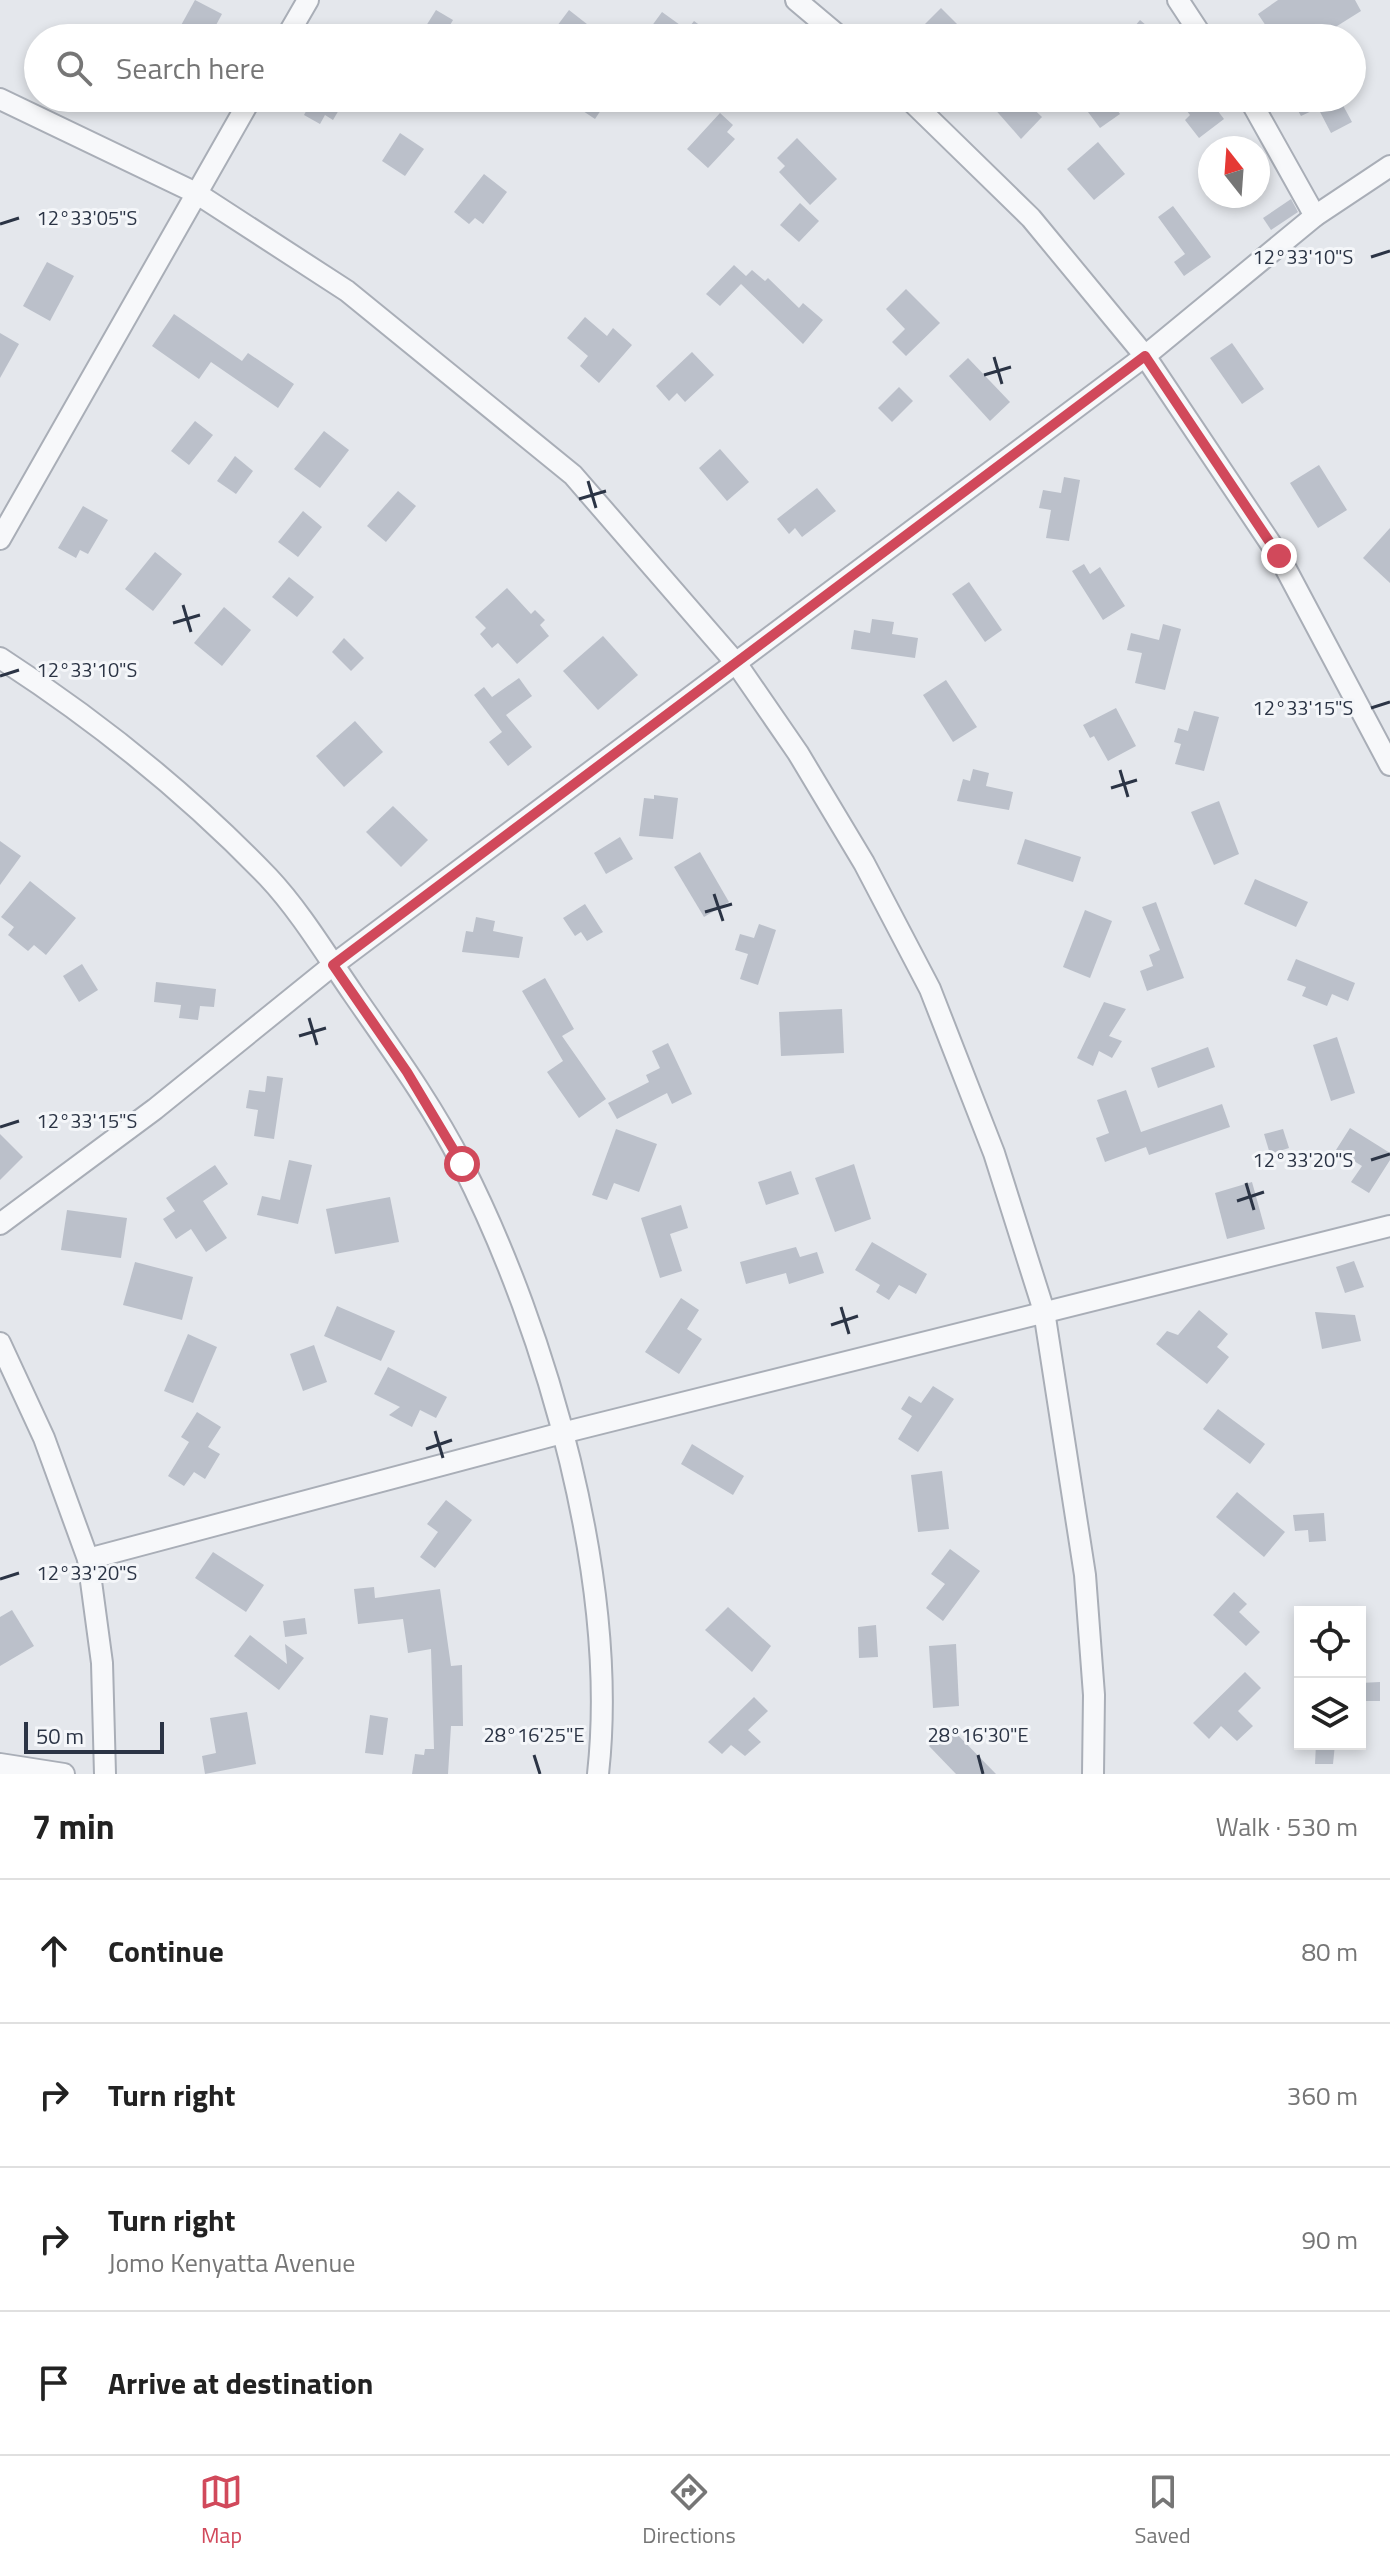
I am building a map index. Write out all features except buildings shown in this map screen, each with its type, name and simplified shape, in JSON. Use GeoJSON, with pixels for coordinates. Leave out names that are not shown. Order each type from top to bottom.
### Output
{"type":"FeatureCollection","features":[{"type":"Feature","properties":{"kind":"street"},"geometry":{"type":"LineString","coordinates":[[294,24],[308,0]]}},
{"type":"Feature","properties":{"kind":"street"},"geometry":{"type":"LineString","coordinates":[[796,0],[824,24]]}},
{"type":"Feature","properties":{"kind":"street"},"geometry":{"type":"LineString","coordinates":[[1178,0],[1194,24]]}},
{"type":"Feature","properties":{"kind":"street"},"geometry":{"type":"LineString","coordinates":[[0,99],[24,111]]}},
{"type":"Feature","properties":{"kind":"street"},"geometry":{"type":"LineString","coordinates":[[27,112],[196,193],[347,291],[573,475],[736,663],[798,753],[864,863],[930,989],[994,1153],[1044,1311],[1085,1575],[1094,1695],[1093,1774]]}},
{"type":"Feature","properties":{"kind":"street"},"geometry":{"type":"LineString","coordinates":[[0,539],[243,112]]}},
{"type":"Feature","properties":{"kind":"street"},"geometry":{"type":"LineString","coordinates":[[922,112],[1031,218],[1145,356],[1279,556],[1390,765]]}},
{"type":"Feature","properties":{"kind":"street"},"geometry":{"type":"LineString","coordinates":[[1257,112],[1315,216]]}},
{"type":"Feature","properties":{"kind":"street"},"geometry":{"type":"LineString","coordinates":[[0,1224],[155,1109],[333,965],[1145,356],[1315,216],[1390,166]]}},
{"type":"Feature","properties":{"kind":"street"},"geometry":{"type":"LineString","coordinates":[[0,658],[42,685],[151,768],[269,879],[407,1072],[462,1164],[530,1322],[562,1433],[600,1619],[604,1726],[598,1774]]}},
{"type":"Feature","properties":{"kind":"street"},"geometry":{"type":"LineString","coordinates":[[88,1559],[562,1433],[1390,1226]]}},
{"type":"Feature","properties":{"kind":"street"},"geometry":{"type":"LineString","coordinates":[[0,1343],[44,1438],[88,1559],[102,1663],[105,1774]]}},
{"type":"Feature","properties":{"kind":"street"},"geometry":{"type":"LineString","coordinates":[[0,1764],[64,1774]]}},
{"type":"Feature","properties":{"kind":"route"},"geometry":{"type":"LineString","coordinates":[[462,1164],[407,1072],[333,965],[1145,356],[1279,556]]}}]}
